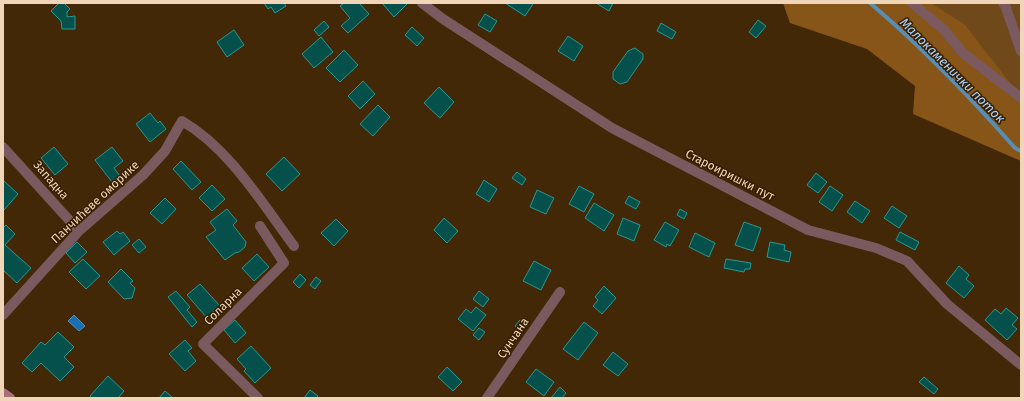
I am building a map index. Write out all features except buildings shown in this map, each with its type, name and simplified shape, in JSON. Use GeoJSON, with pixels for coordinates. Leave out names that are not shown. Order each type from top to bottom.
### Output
{"type":"FeatureCollection","features":[{"type":"Feature","properties":{"kind":"street","name":"Староиришки пут"},"geometry":{"type":"LineString","coordinates":[[422,3],[443,19],[612,128],[808,230],[876,248],[907,261],[947,304],[1021,365]]}},
{"type":"Feature","properties":{"kind":"street"},"geometry":{"type":"LineString","coordinates":[[912,3],[944,30],[963,53],[1021,98]]}},
{"type":"Feature","properties":{"kind":"street"},"geometry":{"type":"LineString","coordinates":[[1003,3],[1021,51]]}},
{"type":"Feature","properties":{"kind":"street","name":"Панчићеве оморике"},"geometry":{"type":"LineString","coordinates":[[3,315],[79,231],[147,170],[165,151],[182,121],[204,135],[227,158],[294,246]]}},
{"type":"Feature","properties":{"kind":"street","name":"Западна"},"geometry":{"type":"LineString","coordinates":[[3,147],[79,231]]}},
{"type":"Feature","properties":{"kind":"street","name":"Соларна"},"geometry":{"type":"LineString","coordinates":[[258,398],[203,344],[284,263],[260,226]]}},
{"type":"Feature","properties":{"kind":"street","name":"Сунчана"},"geometry":{"type":"LineString","coordinates":[[487,398],[560,292]]}},
{"type":"Feature","properties":{"kind":"street"},"geometry":{"type":"LineString","coordinates":[[3,393],[10,398]]}},
{"type":"Feature","properties":{"kind":"shaded area"},"geometry":{"type":"Polygon","coordinates":[[[783,3],[931,3],[965,25],[1021,97],[1021,161],[913,114],[915,86],[867,49],[790,23],[783,3]]]}},
{"type":"Feature","properties":{"kind":"shaded area"},"geometry":{"type":"Polygon","coordinates":[[[931,3],[1021,3],[1021,97],[931,3]]]}},
{"type":"Feature","properties":{"kind":"water"},"geometry":{"type":"Polygon","coordinates":[[[74,315],[85,326],[79,331],[68,321],[74,315]]]}},
{"type":"Feature","properties":{"kind":"waterway","name":"Малокаменички поток"},"geometry":{"type":"LineString","coordinates":[[870,3],[927,55],[981,110],[1015,148],[1021,151]]}}]}
